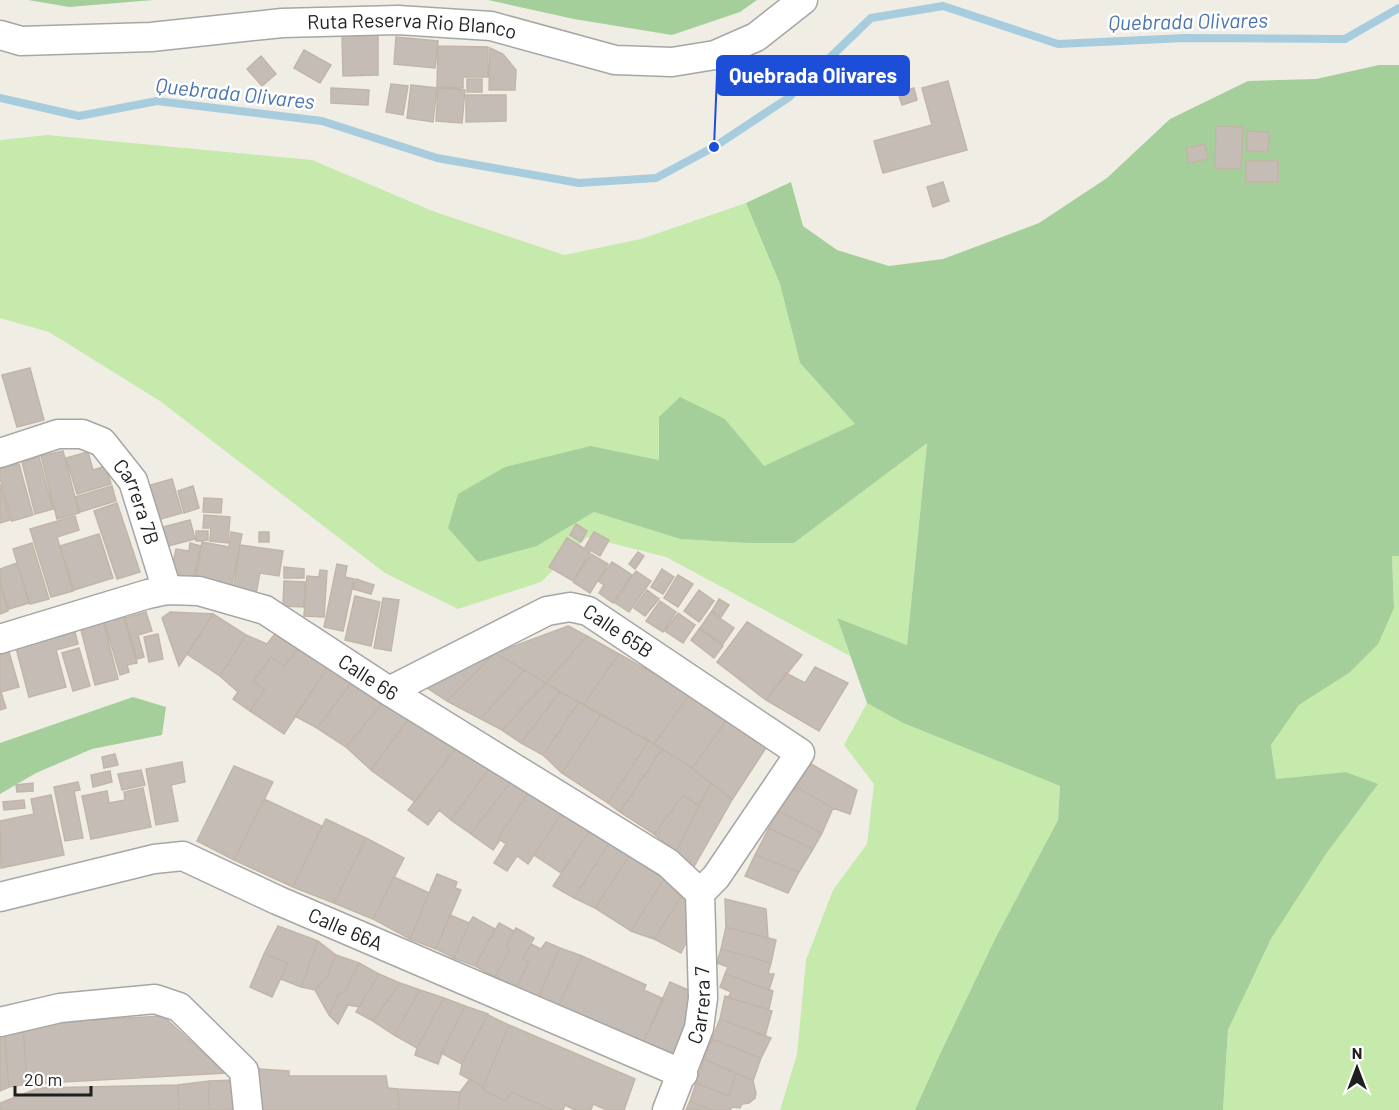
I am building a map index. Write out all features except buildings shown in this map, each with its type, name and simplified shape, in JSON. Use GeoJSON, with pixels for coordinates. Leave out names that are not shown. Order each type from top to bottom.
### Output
{"type":"FeatureCollection","features":[{"type":"Feature","properties":{"kind":"street","name":"Ruta Reserva Rio Blanco"},"geometry":{"type":"LineString","coordinates":[[0,35],[21,41],[151,37],[282,23],[398,20],[491,26],[615,60],[672,62],[715,55],[756,37],[803,0]]}},
{"type":"Feature","properties":{"kind":"street","name":"Carrera 7B"},"geometry":{"type":"LineString","coordinates":[[0,453],[58,434],[82,435],[102,442],[133,481],[167,590]]}},
{"type":"Feature","properties":{"kind":"street","name":"Calle 66"},"geometry":{"type":"LineString","coordinates":[[0,639],[167,590],[199,591],[265,610],[389,691],[668,863],[700,893]]}},
{"type":"Feature","properties":{"kind":"street","name":"Calle 65B"},"geometry":{"type":"LineString","coordinates":[[389,691],[547,611],[570,607],[588,611],[800,753],[716,877],[700,893]]}},
{"type":"Feature","properties":{"kind":"street","name":"Calle 66A"},"geometry":{"type":"LineString","coordinates":[[0,897],[154,859],[183,856],[277,900],[683,1074]]}},
{"type":"Feature","properties":{"kind":"street","name":"Carrera 7"},"geometry":{"type":"LineString","coordinates":[[668,1110],[699,1028],[703,998],[700,893]]}},
{"type":"Feature","properties":{"kind":"street"},"geometry":{"type":"LineString","coordinates":[[0,1022],[60,1008],[155,999],[179,1007],[244,1071],[248,1110]]}},
{"type":"Feature","properties":{"kind":"green space"},"geometry":{"type":"Polygon","coordinates":[[[28,0],[154,0],[69,7],[28,0]]]}},
{"type":"Feature","properties":{"kind":"green space"},"geometry":{"type":"Polygon","coordinates":[[[488,0],[757,0],[740,12],[672,35],[574,19],[488,0]]]}},
{"type":"Feature","properties":{"kind":"green space"},"geometry":{"type":"Polygon","coordinates":[[[1379,65],[1399,65],[1399,556],[1392,556],[1394,608],[1378,644],[1349,673],[1299,705],[1271,745],[1276,779],[1346,772],[1378,784],[1326,854],[1271,939],[1228,1030],[1223,1110],[915,1110],[996,937],[1058,820],[1060,786],[903,723],[867,703],[837,618],[907,645],[927,443],[794,543],[680,539],[594,512],[537,546],[478,562],[448,528],[458,494],[505,467],[591,446],[659,460],[659,417],[680,397],[725,419],[764,466],[855,424],[800,363],[780,284],[746,203],[791,182],[803,226],[837,250],[889,266],[943,259],[1039,223],[1107,178],[1170,119],[1248,81],[1316,79],[1379,65]]]}},
{"type":"Feature","properties":{"kind":"green space"},"geometry":{"type":"Polygon","coordinates":[[[47,135],[312,160],[435,212],[564,255],[641,239],[746,203],[780,284],[800,363],[855,424],[764,467],[725,419],[659,417],[659,460],[591,446],[537,546],[594,512],[680,539],[794,543],[927,442],[907,645],[837,618],[850,656],[666,557],[587,537],[541,582],[458,609],[385,573],[160,401],[49,332],[0,318],[0,140],[47,135]]]}},
{"type":"Feature","properties":{"kind":"green space"},"geometry":{"type":"Polygon","coordinates":[[[1392,556],[1399,556],[1399,1110],[1223,1110],[1228,1030],[1271,939],[1326,854],[1377,784],[1346,772],[1276,779],[1271,745],[1299,705],[1349,673],[1394,608],[1392,556]]]}},
{"type":"Feature","properties":{"kind":"green space"},"geometry":{"type":"Polygon","coordinates":[[[133,697],[166,707],[162,735],[92,749],[36,773],[0,794],[0,743],[133,697]]]}},
{"type":"Feature","properties":{"kind":"green space"},"geometry":{"type":"Polygon","coordinates":[[[867,703],[903,723],[1060,786],[1058,820],[996,937],[915,1110],[780,1110],[797,1054],[806,960],[833,890],[867,844],[874,784],[844,745],[867,703]]]}},
{"type":"Feature","properties":{"kind":"waterway","name":"Quebrada Olivares"},"geometry":{"type":"LineString","coordinates":[[0,98],[79,116],[157,101],[322,121],[437,158],[579,183],[656,178],[714,147],[788,98],[871,18],[943,6],[1058,44],[1185,38],[1345,39],[1399,8]]}},
{"type":"Feature","properties":{"kind":"place","name":"Quebrada Olivares"},"geometry":{"type":"Point","coordinates":[714,147]}}]}
